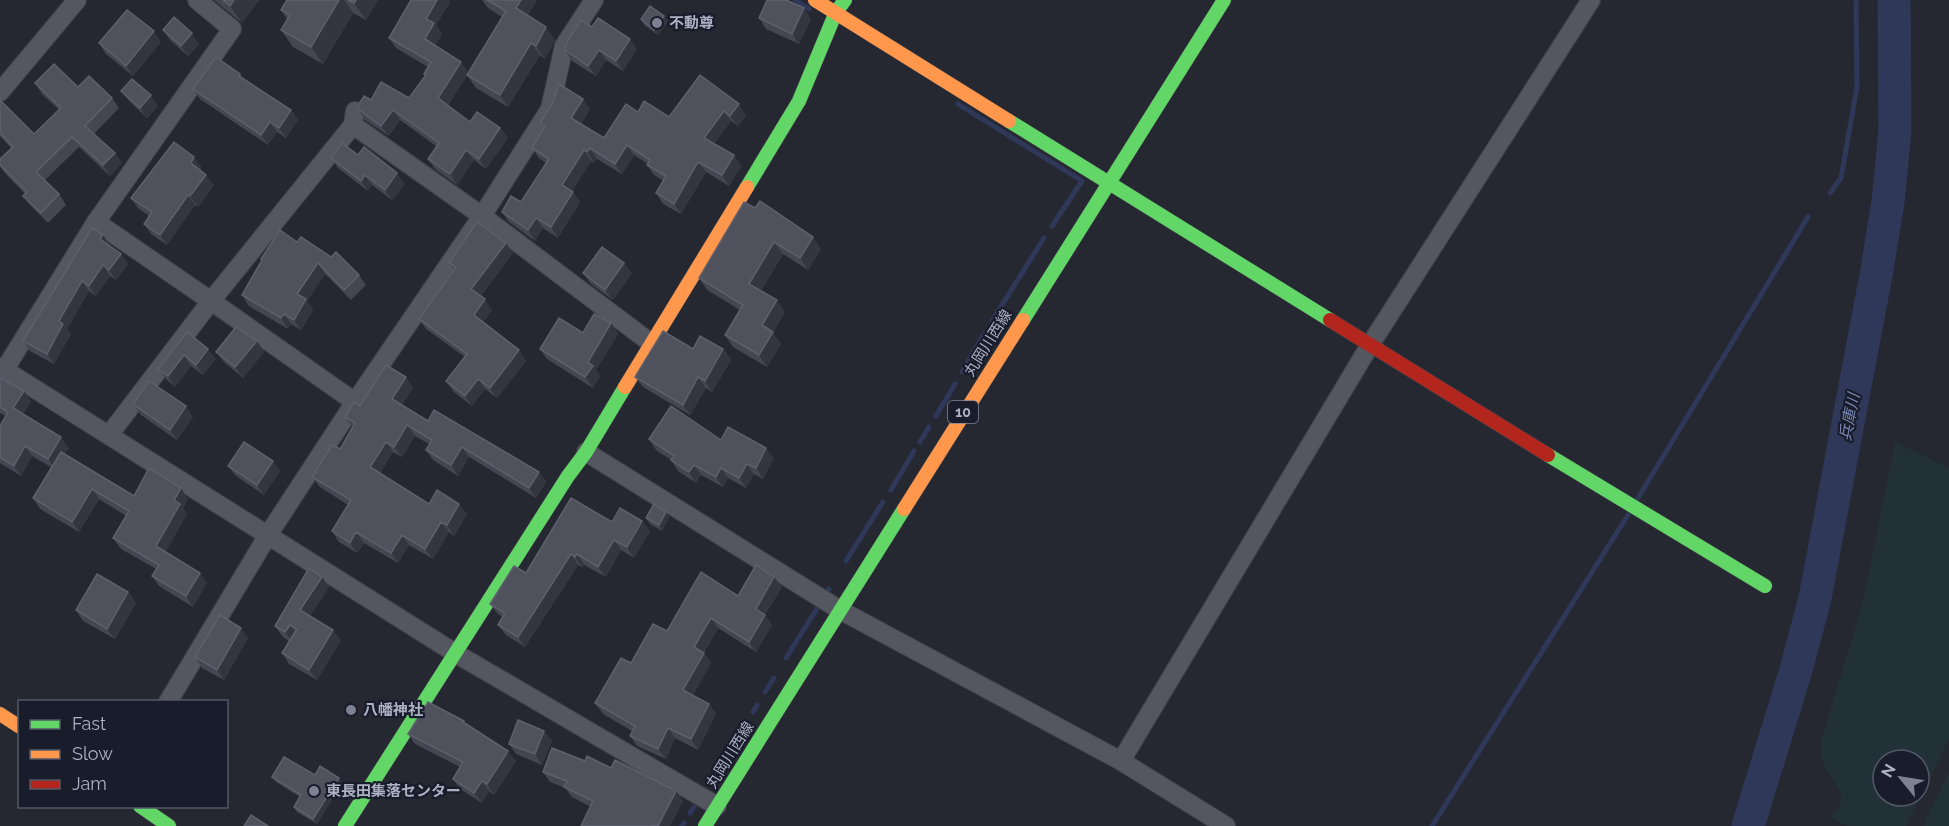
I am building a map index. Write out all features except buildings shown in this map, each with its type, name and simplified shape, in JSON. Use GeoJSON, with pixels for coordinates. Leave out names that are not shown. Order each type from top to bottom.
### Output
{"type":"FeatureCollection","features":[{"type":"Feature","properties":{"kind":"street"},"geometry":{"type":"LineString","coordinates":[[0,92],[77,0]]}},
{"type":"Feature","properties":{"kind":"street"},"geometry":{"type":"LineString","coordinates":[[197,0],[232,29],[96,222],[1,371],[109,435],[455,653],[717,806]]}},
{"type":"Feature","properties":{"kind":"street"},"geometry":{"type":"LineString","coordinates":[[169,700],[268,535],[355,402],[482,216],[549,109],[564,46],[594,0]]}},
{"type":"Feature","properties":{"kind":"street"},"geometry":{"type":"LineString","coordinates":[[815,0],[1639,511],[1765,586]]}},
{"type":"Feature","properties":{"kind":"street"},"geometry":{"type":"LineString","coordinates":[[345,826],[568,476],[586,452],[799,101],[836,12],[845,0]]}},
{"type":"Feature","properties":{"kind":"street","name":"丸岡川西線"},"geometry":{"type":"LineString","coordinates":[[705,826],[1224,0]]}},
{"type":"Feature","properties":{"kind":"street"},"geometry":{"type":"LineString","coordinates":[[1121,760],[1370,345],[1591,0]]}},
{"type":"Feature","properties":{"kind":"street"},"geometry":{"type":"LineString","coordinates":[[109,435],[354,118],[651,343]]}},
{"type":"Feature","properties":{"kind":"street"},"geometry":{"type":"LineString","coordinates":[[96,222],[355,402]]}},
{"type":"Feature","properties":{"kind":"street"},"geometry":{"type":"LineString","coordinates":[[586,452],[840,610],[1121,760],[1226,826]]}},
{"type":"Feature","properties":{"kind":"street"},"geometry":{"type":"LineString","coordinates":[[0,714],[18,726]]}},
{"type":"Feature","properties":{"kind":"street"},"geometry":{"type":"LineString","coordinates":[[142,808],[170,826]]}},
{"type":"Feature","properties":{"kind":"shaded area"},"geometry":{"type":"Polygon","coordinates":[[[1895,442],[1949,468],[1949,739],[1931,775],[1931,748],[1871,748],[1871,808],[1915,808],[1906,826],[1847,826],[1830,817],[1838,808],[1841,800],[1838,786],[1824,765],[1821,741],[1863,602],[1895,442]]]}},
{"type":"Feature","properties":{"kind":"shaded area"},"geometry":{"type":"Polygon","coordinates":[[[1949,772],[1949,826],[1923,826],[1949,772]]]}},
{"type":"Feature","properties":{"kind":"waterway"},"geometry":{"type":"LineString","coordinates":[[795,0],[809,9]]}},
{"type":"Feature","properties":{"kind":"waterway"},"geometry":{"type":"LineString","coordinates":[[1830,193],[1841,178],[1857,87],[1856,0]]}},
{"type":"Feature","properties":{"kind":"waterway","name":"兵庫川"},"geometry":{"type":"LineString","coordinates":[[1748,826],[1796,670],[1815,598],[1876,275],[1888,202],[1895,130],[1894,0]]}},
{"type":"Feature","properties":{"kind":"waterway"},"geometry":{"type":"LineString","coordinates":[[958,104],[1082,181],[1052,226]]}},
{"type":"Feature","properties":{"kind":"waterway"},"geometry":{"type":"LineString","coordinates":[[1638,498],[1808,217]]}},
{"type":"Feature","properties":{"kind":"waterway"},"geometry":{"type":"LineString","coordinates":[[992,321],[1044,238]]}},
{"type":"Feature","properties":{"kind":"waterway"},"geometry":{"type":"LineString","coordinates":[[962,372],[984,334]]}},
{"type":"Feature","properties":{"kind":"waterway"},"geometry":{"type":"LineString","coordinates":[[936,416],[955,384]]}},
{"type":"Feature","properties":{"kind":"waterway"},"geometry":{"type":"LineString","coordinates":[[920,442],[929,427]]}},
{"type":"Feature","properties":{"kind":"waterway"},"geometry":{"type":"LineString","coordinates":[[891,490],[914,451]]}},
{"type":"Feature","properties":{"kind":"waterway"},"geometry":{"type":"LineString","coordinates":[[846,561],[883,502]]}},
{"type":"Feature","properties":{"kind":"waterway"},"geometry":{"type":"LineString","coordinates":[[1432,826],[1628,515]]}},
{"type":"Feature","properties":{"kind":"waterway"},"geometry":{"type":"LineString","coordinates":[[786,658],[829,589]]}},
{"type":"Feature","properties":{"kind":"waterway"},"geometry":{"type":"LineString","coordinates":[[765,692],[774,678]]}},
{"type":"Feature","properties":{"kind":"waterway"},"geometry":{"type":"LineString","coordinates":[[753,712],[757,705]]}},
{"type":"Feature","properties":{"kind":"waterway"},"geometry":{"type":"LineString","coordinates":[[739,734],[742,729]]}},
{"type":"Feature","properties":{"kind":"waterway"},"geometry":{"type":"LineString","coordinates":[[717,770],[731,747]]}},
{"type":"Feature","properties":{"kind":"waterway"},"geometry":{"type":"LineString","coordinates":[[690,813],[694,807]]}},
{"type":"Feature","properties":{"kind":"traffic: fast"},"geometry":{"type":"LineString","coordinates":[[747,187],[799,101],[836,12],[845,0]]}},
{"type":"Feature","properties":{"kind":"traffic: fast"},"geometry":{"type":"LineString","coordinates":[[1023,320],[1224,0]]}},
{"type":"Feature","properties":{"kind":"traffic: fast"},"geometry":{"type":"LineString","coordinates":[[1009,121],[1330,320]]}},
{"type":"Feature","properties":{"kind":"traffic: fast"},"geometry":{"type":"LineString","coordinates":[[345,826],[568,476],[586,452],[625,387]]}},
{"type":"Feature","properties":{"kind":"traffic: fast"},"geometry":{"type":"LineString","coordinates":[[1548,455],[1765,586]]}},
{"type":"Feature","properties":{"kind":"traffic: fast"},"geometry":{"type":"LineString","coordinates":[[705,826],[904,509]]}},
{"type":"Feature","properties":{"kind":"traffic: fast"},"geometry":{"type":"LineString","coordinates":[[143,808],[169,826]]}},
{"type":"Feature","properties":{"kind":"traffic: slow"},"geometry":{"type":"LineString","coordinates":[[815,0],[1009,121]]}},
{"type":"Feature","properties":{"kind":"traffic: slow"},"geometry":{"type":"LineString","coordinates":[[625,387],[747,187]]}},
{"type":"Feature","properties":{"kind":"traffic: slow"},"geometry":{"type":"LineString","coordinates":[[904,509],[1023,320]]}},
{"type":"Feature","properties":{"kind":"traffic: slow"},"geometry":{"type":"LineString","coordinates":[[0,714],[18,726]]}},
{"type":"Feature","properties":{"kind":"traffic: jam"},"geometry":{"type":"LineString","coordinates":[[1330,320],[1548,455]]}},
{"type":"Feature","properties":{"kind":"place","name":"不動尊"},"geometry":{"type":"Point","coordinates":[657,23]}},
{"type":"Feature","properties":{"kind":"place","name":"八幡神社"},"geometry":{"type":"Point","coordinates":[351,710]}},
{"type":"Feature","properties":{"kind":"place","name":"東長田集落センター"},"geometry":{"type":"Point","coordinates":[314,791]}}]}
